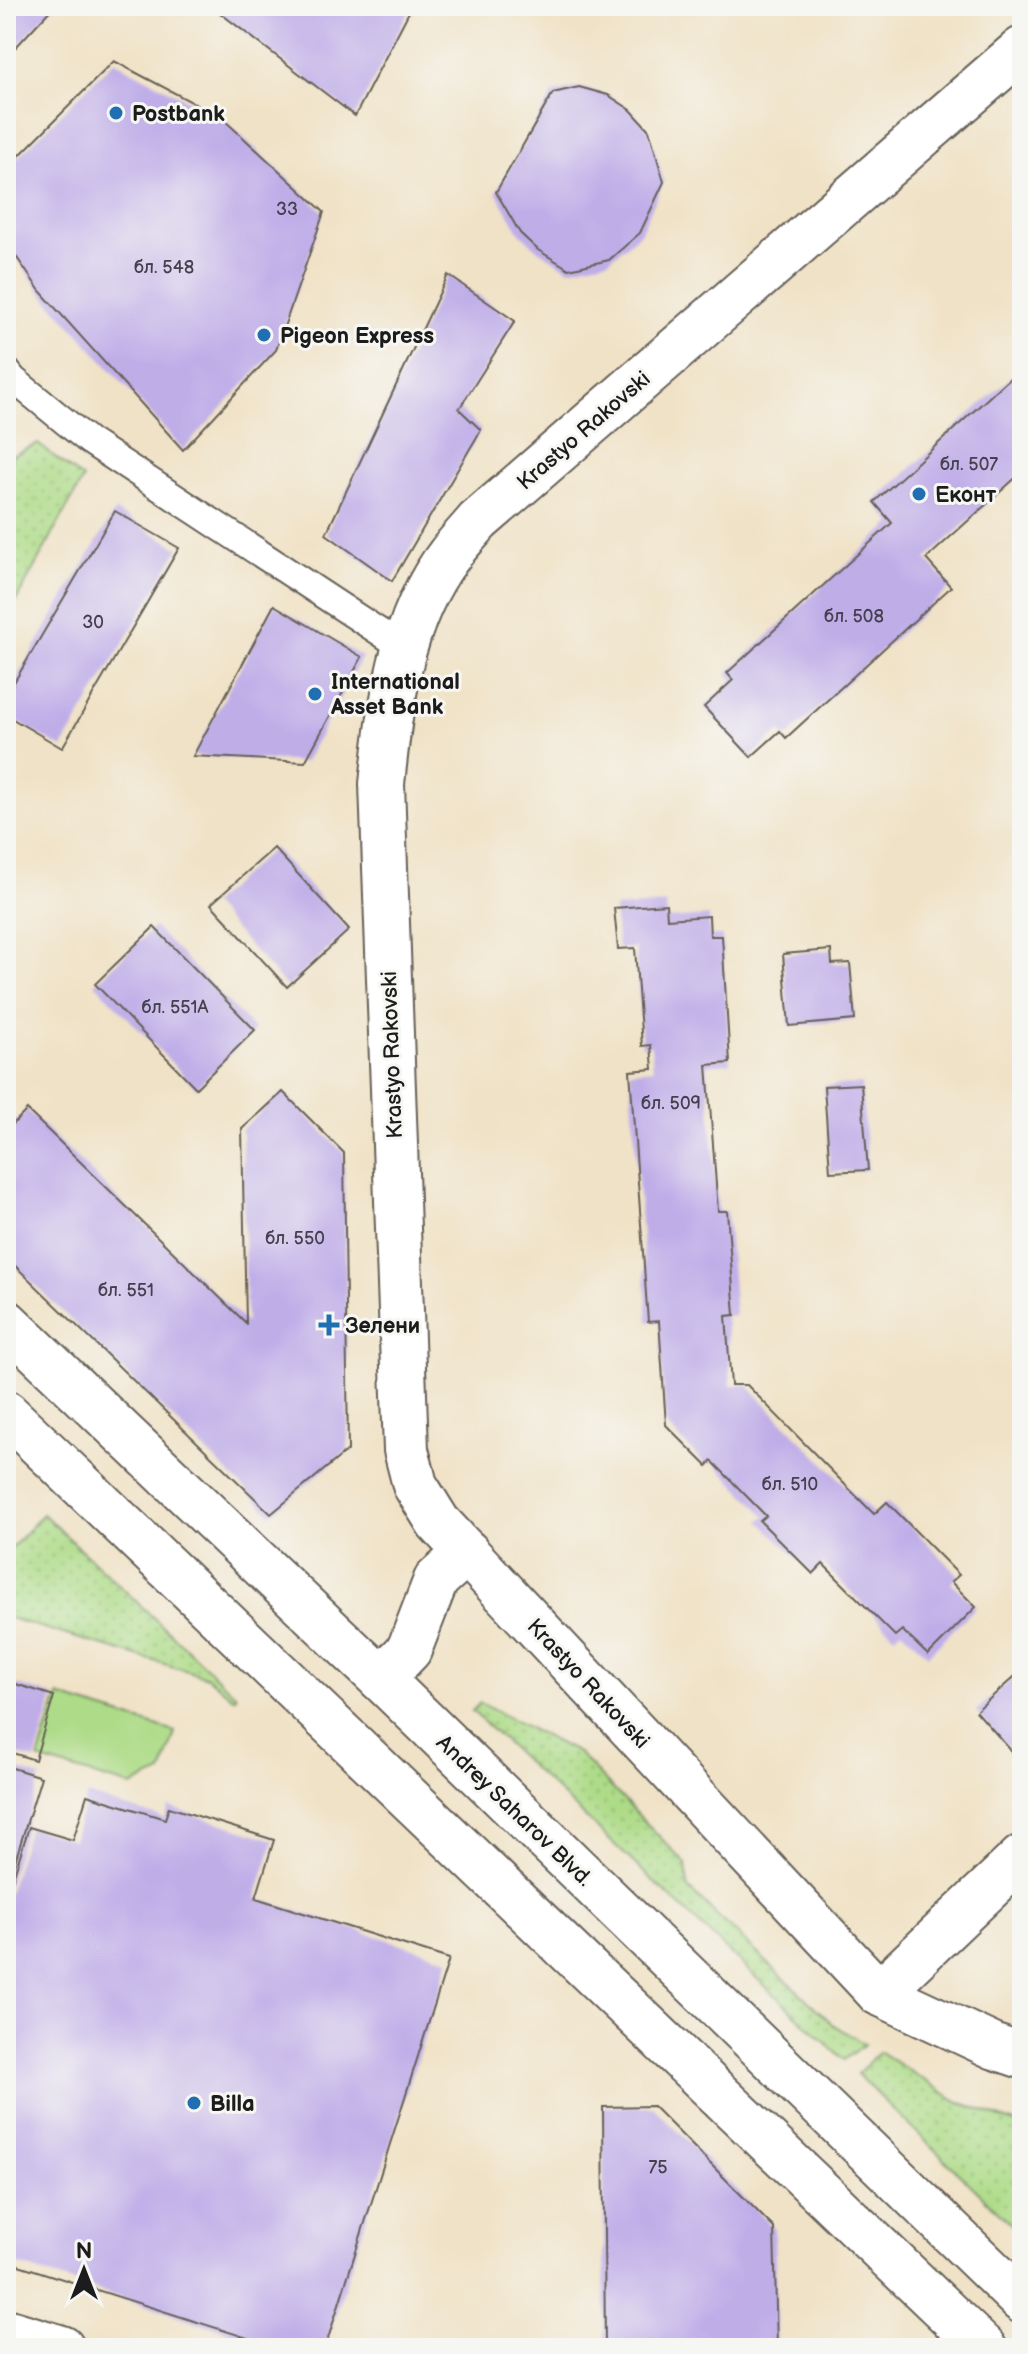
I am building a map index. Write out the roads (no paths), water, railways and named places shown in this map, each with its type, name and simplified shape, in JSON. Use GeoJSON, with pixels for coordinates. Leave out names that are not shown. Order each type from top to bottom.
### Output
{"type":"FeatureCollection","features":[{"type":"Feature","properties":{"kind":"street","name":"Krastyo Rakovski"},"geometry":{"type":"LineString","coordinates":[[1022,49],[478,521],[448,556],[424,598],[404,648],[389,718],[382,784],[406,1450],[415,1485],[438,1522],[879,1993],[995,2047],[1022,2056]]}},
{"type":"Feature","properties":{"kind":"street","name":"Andrey Saharov Blvd."},"geometry":{"type":"LineString","coordinates":[[6,1322],[381,1679],[1022,2301]]}},
{"type":"Feature","properties":{"kind":"street"},"geometry":{"type":"LineString","coordinates":[[6,1413],[984,2348]]}},
{"type":"Feature","properties":{"kind":"street"},"geometry":{"type":"LineString","coordinates":[[381,1679],[409,1650],[436,1580],[467,1552]]}},
{"type":"Feature","properties":{"kind":"street"},"geometry":{"type":"LineString","coordinates":[[879,1993],[1022,1857]]}},
{"type":"Feature","properties":{"kind":"street"},"geometry":{"type":"LineString","coordinates":[[6,2331],[62,2348]]}},
{"type":"Feature","properties":{"kind":"lane"},"geometry":{"type":"LineString","coordinates":[[6,370],[89,441],[404,648]]}},
{"type":"Feature","properties":{"kind":"place","name":"Postbank"},"geometry":{"type":"Point","coordinates":[116,113]}},
{"type":"Feature","properties":{"kind":"place","name":"Pigeon Express"},"geometry":{"type":"Point","coordinates":[264,335]}},
{"type":"Feature","properties":{"kind":"place","name":"Еконт"},"geometry":{"type":"Point","coordinates":[919,494]}},
{"type":"Feature","properties":{"kind":"place","name":"International Asset Bank"},"geometry":{"type":"Point","coordinates":[315,694]}},
{"type":"Feature","properties":{"kind":"place","name":"Зелени"},"geometry":{"type":"Point","coordinates":[329,1325]}},
{"type":"Feature","properties":{"kind":"place","name":"Billa"},"geometry":{"type":"Point","coordinates":[194,2103]}}]}
